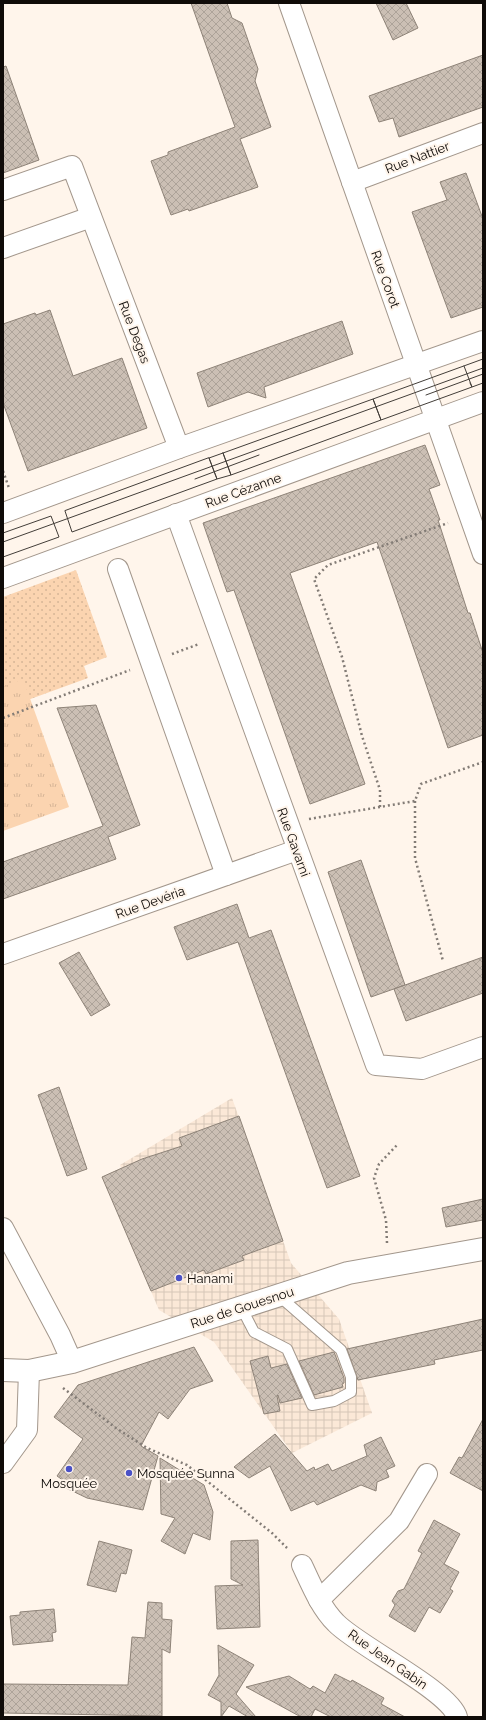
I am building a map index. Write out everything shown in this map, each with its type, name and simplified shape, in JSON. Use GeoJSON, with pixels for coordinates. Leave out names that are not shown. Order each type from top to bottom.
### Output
{"type":"FeatureCollection","features":[{"type":"Feature","properties":{"kind":"street","name":"Rue Corot"},"geometry":{"type":"LineString","coordinates":[[289,3],[437,419],[483,554]]}},
{"type":"Feature","properties":{"kind":"street","name":"Rue Nattier"},"geometry":{"type":"LineString","coordinates":[[352,182],[483,133]]}},
{"type":"Feature","properties":{"kind":"street","name":"Rue Degas"},"geometry":{"type":"LineString","coordinates":[[3,190],[72,166],[179,448]]}},
{"type":"Feature","properties":{"kind":"street"},"geometry":{"type":"LineString","coordinates":[[3,248],[91,217]]}},
{"type":"Feature","properties":{"kind":"street"},"geometry":{"type":"LineString","coordinates":[[3,514],[179,448],[483,341]]}},
{"type":"Feature","properties":{"kind":"street","name":"Rue Cézanne"},"geometry":{"type":"LineString","coordinates":[[3,578],[483,402]]}},
{"type":"Feature","properties":{"kind":"street","name":"Rue Gavarni"},"geometry":{"type":"LineString","coordinates":[[176,514],[376,1065],[422,1069],[483,1047]]}},
{"type":"Feature","properties":{"kind":"street"},"geometry":{"type":"LineString","coordinates":[[118,569],[226,875]]}},
{"type":"Feature","properties":{"kind":"street","name":"Rue Devéria"},"geometry":{"type":"LineString","coordinates":[[3,954],[297,850]]}},
{"type":"Feature","properties":{"kind":"street"},"geometry":{"type":"LineString","coordinates":[[3,1228],[60,1334],[72,1362]]}},
{"type":"Feature","properties":{"kind":"street","name":"Rue de Gouesnou"},"geometry":{"type":"LineString","coordinates":[[3,1370],[29,1371],[72,1362],[348,1273],[483,1249]]}},
{"type":"Feature","properties":{"kind":"street"},"geometry":{"type":"LineString","coordinates":[[3,1463],[27,1430],[29,1371]]}},
{"type":"Feature","properties":{"kind":"street"},"geometry":{"type":"LineString","coordinates":[[319,1600],[399,1521],[427,1474]]}},
{"type":"Feature","properties":{"kind":"street","name":"Rue Jean Gabin"},"geometry":{"type":"LineString","coordinates":[[302,1565],[319,1600],[336,1623],[434,1692],[456,1712],[457,1717]]}},
{"type":"Feature","properties":{"kind":"lane"},"geometry":{"type":"LineString","coordinates":[[241,1307],[254,1332],[287,1348],[312,1406],[334,1400],[351,1392],[351,1377],[341,1350],[278,1295]]}},
{"type":"Feature","properties":{"kind":"path"},"geometry":{"type":"LineString","coordinates":[[380,807],[380,790],[362,736],[342,657],[314,579],[328,565],[470,515]]}},
{"type":"Feature","properties":{"kind":"path"},"geometry":{"type":"LineString","coordinates":[[3,718],[220,636]]}},
{"type":"Feature","properties":{"kind":"path"},"geometry":{"type":"LineString","coordinates":[[443,961],[415,858],[415,801],[421,784],[483,762]]}},
{"type":"Feature","properties":{"kind":"path"},"geometry":{"type":"LineString","coordinates":[[287,823],[415,801]]}},
{"type":"Feature","properties":{"kind":"path"},"geometry":{"type":"LineString","coordinates":[[388,1266],[386,1220],[374,1178],[379,1164],[397,1145]]}},
{"type":"Feature","properties":{"kind":"path"},"geometry":{"type":"LineString","coordinates":[[61,1386],[116,1428],[147,1448],[187,1465],[236,1506],[272,1533],[302,1565]]}},
{"type":"Feature","properties":{"kind":"shaded area"},"geometry":{"type":"Polygon","coordinates":[[[232,1098],[291,1263],[339,1319],[372,1413],[292,1453],[214,1342],[159,1310],[102,1177],[121,1168],[120,1165],[232,1098]]]}},
{"type":"Feature","properties":{"kind":"green space"},"geometry":{"type":"Polygon","coordinates":[[[76,570],[107,657],[84,666],[88,678],[3,709],[3,597],[76,570]]]}},
{"type":"Feature","properties":{"kind":"green space"},"geometry":{"type":"Polygon","coordinates":[[[23,679],[69,807],[3,831],[3,687],[23,679]]]}},
{"type":"Feature","properties":{"kind":"building"},"geometry":{"type":"Polygon","coordinates":[[[191,3],[227,3],[232,18],[242,23],[258,69],[255,81],[271,127],[240,139],[258,187],[189,211],[188,209],[171,215],[151,161],[168,155],[168,152],[235,127],[191,3]]]}},
{"type":"Feature","properties":{"kind":"building"},"geometry":{"type":"Polygon","coordinates":[[[376,3],[406,3],[418,28],[393,40],[376,3]]]}},
{"type":"Feature","properties":{"kind":"building"},"geometry":{"type":"Polygon","coordinates":[[[483,55],[483,107],[399,137],[393,118],[379,122],[369,96],[483,55]]]}},
{"type":"Feature","properties":{"kind":"building"},"geometry":{"type":"Polygon","coordinates":[[[6,66],[39,160],[3,173],[3,67],[6,66]]]}},
{"type":"Feature","properties":{"kind":"building"},"geometry":{"type":"Polygon","coordinates":[[[466,173],[483,219],[483,307],[451,318],[412,212],[447,200],[440,182],[466,173]]]}},
{"type":"Feature","properties":{"kind":"building"},"geometry":{"type":"Polygon","coordinates":[[[50,310],[73,376],[122,358],[147,428],[28,471],[3,403],[3,324],[35,313],[36,315],[50,310]]]}},
{"type":"Feature","properties":{"kind":"building"},"geometry":{"type":"Polygon","coordinates":[[[342,321],[353,354],[264,387],[266,398],[248,392],[208,407],[197,373],[342,321]]]}},
{"type":"Feature","properties":{"kind":"building"},"geometry":{"type":"Polygon","coordinates":[[[425,445],[440,485],[429,489],[468,613],[470,613],[483,653],[483,735],[448,748],[377,542],[290,573],[365,784],[310,804],[234,590],[227,592],[203,523],[425,445]]]}},
{"type":"Feature","properties":{"kind":"building"},"geometry":{"type":"Polygon","coordinates":[[[96,705],[140,825],[108,837],[116,859],[3,899],[3,862],[103,826],[57,708],[96,705]]]}},
{"type":"Feature","properties":{"kind":"building"},"geometry":{"type":"Polygon","coordinates":[[[361,860],[405,985],[371,997],[328,872],[361,860]]]}},
{"type":"Feature","properties":{"kind":"building"},"geometry":{"type":"Polygon","coordinates":[[[237,904],[249,938],[271,930],[360,1176],[327,1188],[238,942],[187,960],[174,927],[237,904]]]}},
{"type":"Feature","properties":{"kind":"building"},"geometry":{"type":"Polygon","coordinates":[[[79,952],[110,1005],[91,1016],[59,963],[79,952]]]}},
{"type":"Feature","properties":{"kind":"building"},"geometry":{"type":"Polygon","coordinates":[[[483,957],[483,993],[406,1021],[394,989],[483,957]]]}},
{"type":"Feature","properties":{"kind":"building"},"geometry":{"type":"Polygon","coordinates":[[[59,1087],[87,1169],[67,1176],[38,1095],[59,1087]]]}},
{"type":"Feature","properties":{"kind":"building"},"geometry":{"type":"Polygon","coordinates":[[[239,1116],[283,1241],[242,1256],[244,1260],[206,1274],[204,1270],[151,1291],[102,1177],[142,1159],[182,1146],[179,1138],[239,1116]]]}},
{"type":"Feature","properties":{"kind":"building"},"geometry":{"type":"Polygon","coordinates":[[[483,1199],[483,1220],[446,1227],[442,1208],[483,1199]]]}},
{"type":"Feature","properties":{"kind":"building"},"geometry":{"type":"Polygon","coordinates":[[[483,1319],[483,1350],[434,1360],[435,1364],[358,1380],[347,1349],[483,1319]]]}},
{"type":"Feature","properties":{"kind":"building"},"geometry":{"type":"Polygon","coordinates":[[[194,1347],[213,1381],[190,1389],[168,1419],[159,1412],[141,1446],[158,1456],[143,1510],[87,1498],[64,1487],[67,1483],[57,1476],[83,1439],[54,1417],[78,1385],[194,1347]]]}},
{"type":"Feature","properties":{"kind":"building"},"geometry":{"type":"Polygon","coordinates":[[[334,1352],[344,1378],[344,1383],[342,1384],[343,1387],[314,1395],[299,1361],[334,1352]]]}},
{"type":"Feature","properties":{"kind":"building"},"geometry":{"type":"Polygon","coordinates":[[[268,1356],[271,1368],[287,1364],[302,1398],[280,1403],[278,1395],[280,1411],[264,1414],[250,1361],[268,1356]]]}},
{"type":"Feature","properties":{"kind":"building"},"geometry":{"type":"Polygon","coordinates":[[[483,1419],[483,1491],[450,1473],[459,1457],[462,1458],[483,1419]]]}},
{"type":"Feature","properties":{"kind":"building"},"geometry":{"type":"Polygon","coordinates":[[[275,1434],[307,1471],[314,1467],[315,1470],[328,1464],[332,1471],[367,1456],[364,1445],[381,1437],[395,1466],[386,1470],[389,1477],[377,1482],[376,1491],[361,1485],[317,1505],[314,1501],[291,1511],[270,1466],[249,1478],[234,1467],[275,1434]]]}},
{"type":"Feature","properties":{"kind":"building"},"geometry":{"type":"Polygon","coordinates":[[[160,1458],[204,1485],[213,1512],[210,1540],[193,1533],[185,1554],[161,1541],[175,1518],[161,1514],[160,1458]]]}},
{"type":"Feature","properties":{"kind":"building"},"geometry":{"type":"Polygon","coordinates":[[[434,1520],[460,1534],[444,1564],[459,1572],[450,1589],[453,1591],[440,1613],[429,1607],[415,1632],[389,1616],[395,1605],[392,1601],[398,1591],[404,1589],[422,1553],[418,1551],[434,1520]]]}},
{"type":"Feature","properties":{"kind":"building"},"geometry":{"type":"Polygon","coordinates":[[[258,1540],[260,1627],[217,1629],[215,1586],[243,1585],[231,1579],[231,1541],[258,1540]]]}},
{"type":"Feature","properties":{"kind":"building"},"geometry":{"type":"Polygon","coordinates":[[[99,1541],[132,1550],[126,1574],[121,1573],[116,1592],[87,1585],[99,1541]]]}},
{"type":"Feature","properties":{"kind":"building"},"geometry":{"type":"Polygon","coordinates":[[[148,1602],[162,1603],[162,1619],[172,1620],[170,1653],[162,1649],[162,1716],[3,1713],[3,1684],[128,1685],[132,1637],[145,1638],[148,1602]]]}},
{"type":"Feature","properties":{"kind":"building"},"geometry":{"type":"Polygon","coordinates":[[[54,1609],[56,1632],[52,1633],[53,1641],[13,1645],[10,1616],[20,1615],[20,1612],[54,1609]]]}},
{"type":"Feature","properties":{"kind":"building"},"geometry":{"type":"Polygon","coordinates":[[[218,1645],[254,1665],[236,1694],[256,1717],[248,1717],[229,1706],[221,1717],[221,1702],[208,1695],[219,1675],[218,1645]]]}},
{"type":"Feature","properties":{"kind":"building"},"geometry":{"type":"Polygon","coordinates":[[[335,1674],[351,1682],[352,1680],[384,1698],[381,1704],[405,1717],[331,1717],[315,1709],[311,1717],[301,1717],[246,1687],[289,1676],[310,1689],[313,1686],[325,1693],[335,1674]]]}},
{"type":"Feature","properties":{"kind":"tram line"},"geometry":{"type":"LineString","coordinates":[[464,366],[472,387],[381,420],[373,399],[483,359]]}},
{"type":"Feature","properties":{"kind":"tram line"},"geometry":{"type":"LineString","coordinates":[[3,542],[483,368]]}},
{"type":"Feature","properties":{"kind":"tram line"},"geometry":{"type":"LineString","coordinates":[[426,395],[483,374]]}},
{"type":"Feature","properties":{"kind":"tram line"},"geometry":{"type":"LineString","coordinates":[[470,383],[472,387],[483,383]]}},
{"type":"Feature","properties":{"kind":"tram line"},"geometry":{"type":"LineString","coordinates":[[223,453],[231,475],[217,479],[209,458],[373,399],[381,420],[231,475],[223,453]]}},
{"type":"Feature","properties":{"kind":"tram line"},"geometry":{"type":"LineString","coordinates":[[195,479],[259,455]]}},
{"type":"Feature","properties":{"kind":"tram line"},"geometry":{"type":"LineString","coordinates":[[209,458],[217,479],[72,532],[65,511],[209,458]]}},
{"type":"Feature","properties":{"kind":"tram line"},"geometry":{"type":"LineString","coordinates":[[3,533],[51,516],[59,537],[3,557]]}},
{"type":"Feature","properties":{"kind":"place","name":"Hanami"},"geometry":{"type":"Point","coordinates":[179,1278]}},
{"type":"Feature","properties":{"kind":"place","name":"Mosquée"},"geometry":{"type":"Point","coordinates":[69,1469]}},
{"type":"Feature","properties":{"kind":"place","name":"Mosquée Sunna"},"geometry":{"type":"Point","coordinates":[129,1473]}}]}
